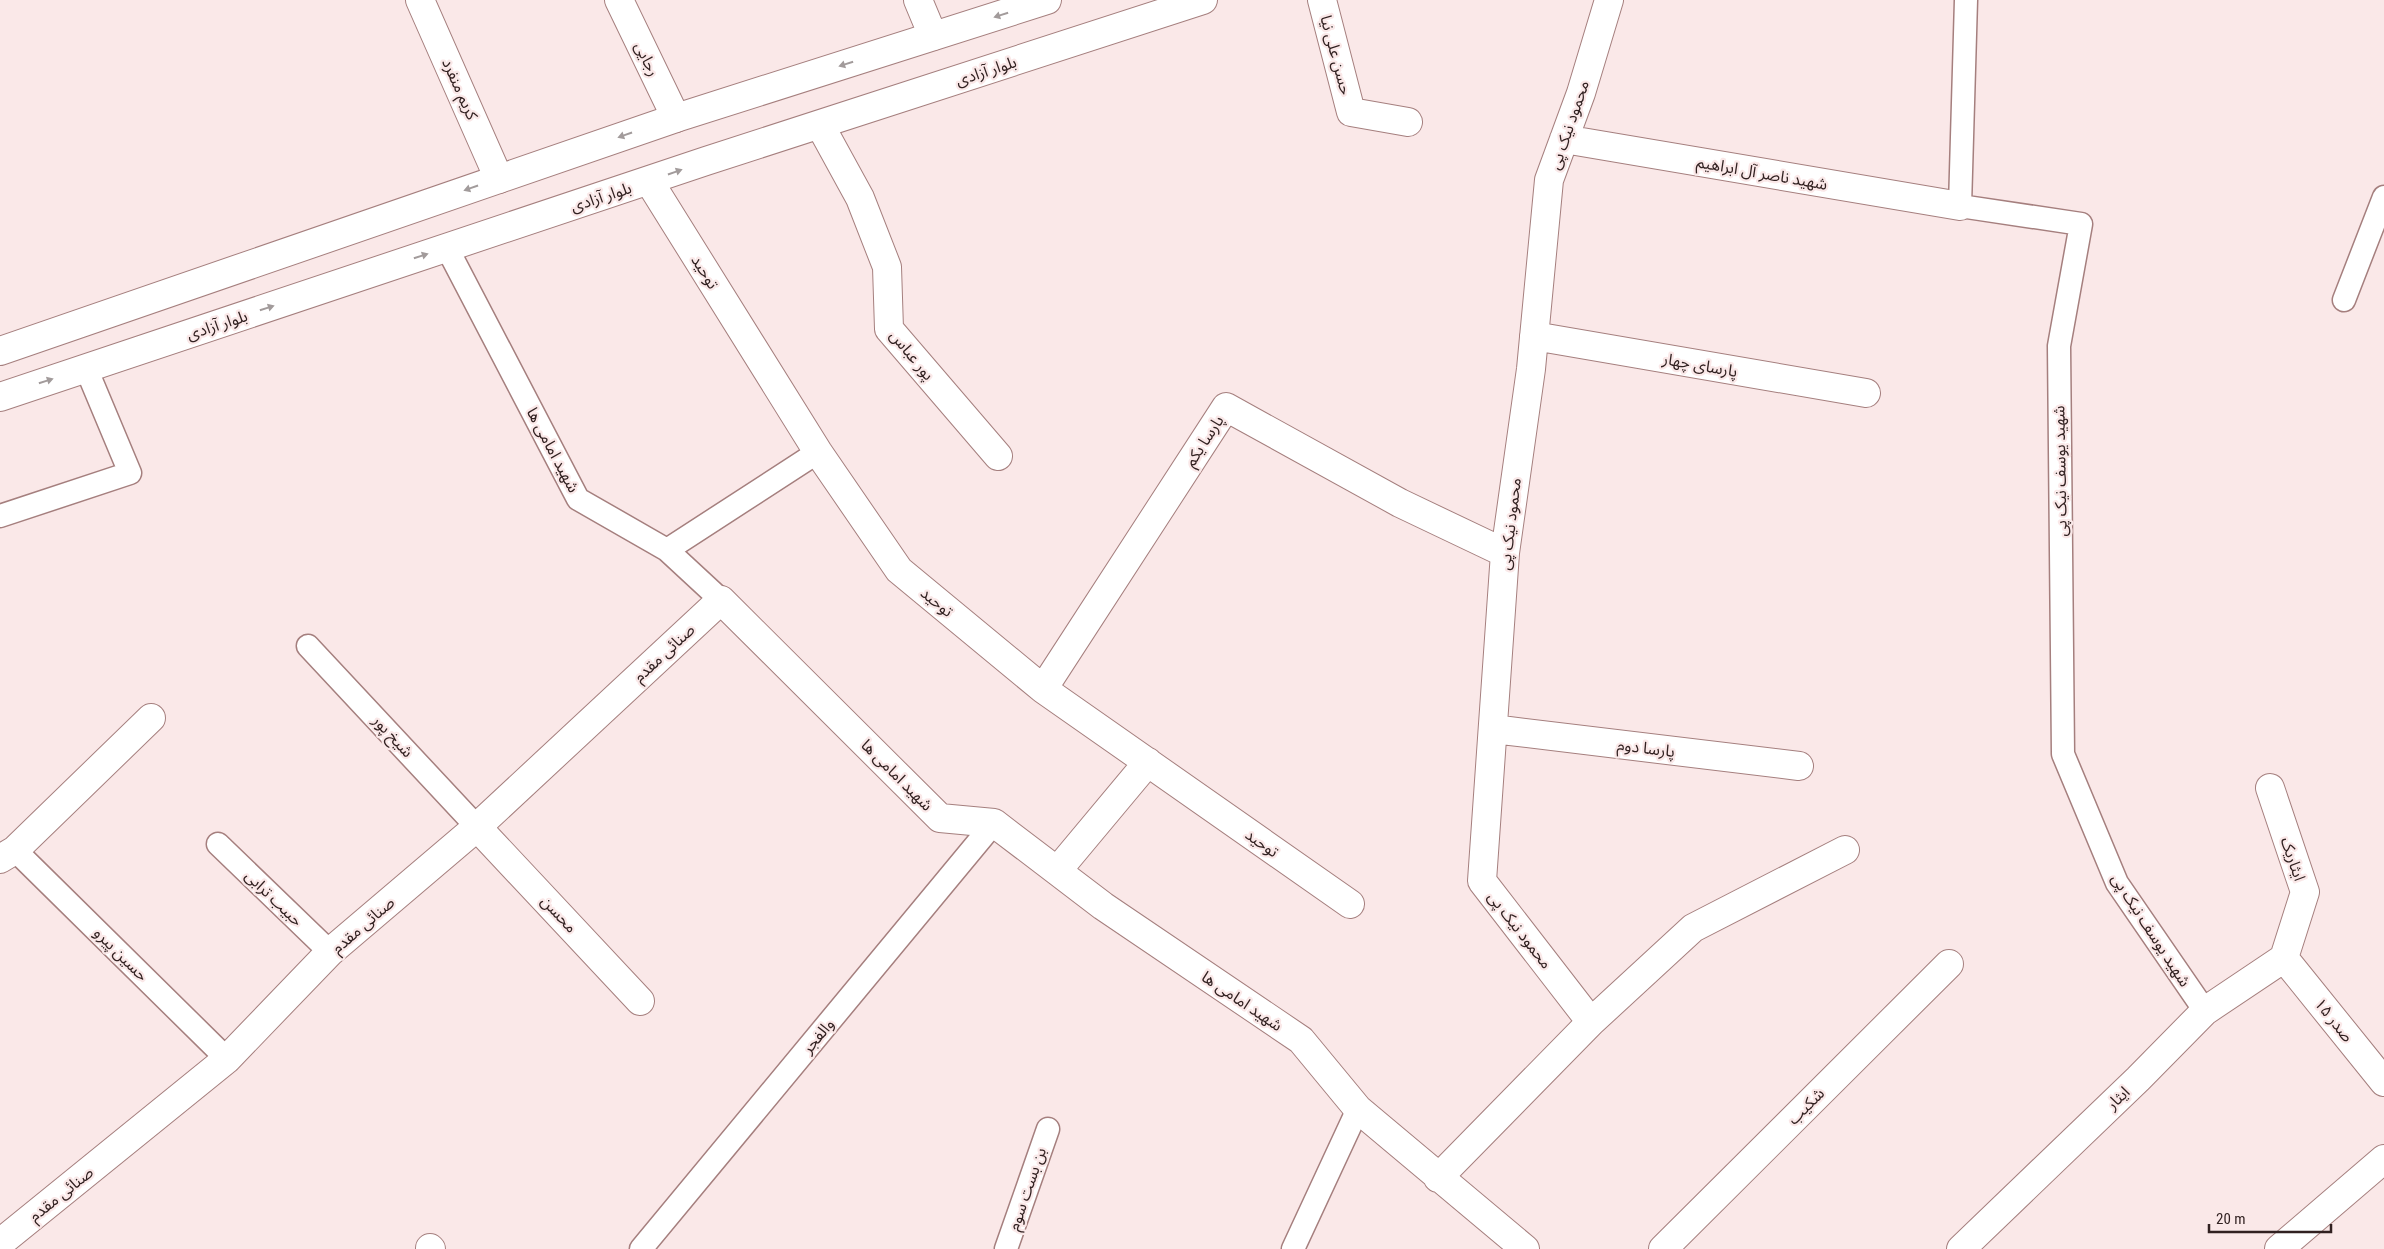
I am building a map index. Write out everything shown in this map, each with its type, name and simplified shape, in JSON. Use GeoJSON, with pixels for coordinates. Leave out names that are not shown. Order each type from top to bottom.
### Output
{"type":"FeatureCollection","features":[{"type":"Feature","properties":{"kind":"street","name":"کریم منفرد"},"geometry":{"type":"LineString","coordinates":[[420,0],[499,179]]}},
{"type":"Feature","properties":{"kind":"street","name":"رجایی"},"geometry":{"type":"LineString","coordinates":[[619,0],[676,118]]}},
{"type":"Feature","properties":{"kind":"street"},"geometry":{"type":"LineString","coordinates":[[918,0],[933,36]]}},
{"type":"Feature","properties":{"kind":"street"},"geometry":{"type":"LineString","coordinates":[[0,350],[676,118],[1047,0]]}},
{"type":"Feature","properties":{"kind":"street","name":"بلوار آزادی"},"geometry":{"type":"LineString","coordinates":[[0,397],[649,181],[1203,0]]}},
{"type":"Feature","properties":{"kind":"street","name":"حسن علی نیا"},"geometry":{"type":"LineString","coordinates":[[1322,0],[1351,112],[1408,122]]}},
{"type":"Feature","properties":{"kind":"street","name":"محمود نیک پی"},"geometry":{"type":"LineString","coordinates":[[1591,1022],[1482,881],[1505,553],[1534,336],[1550,180],[1609,0]]}},
{"type":"Feature","properties":{"kind":"street","name":"پور عباس"},"geometry":{"type":"LineString","coordinates":[[820,125],[860,198],[887,267],[889,329],[998,456]]}},
{"type":"Feature","properties":{"kind":"street","name":"شهید ناصر آل ابراهیم"},"geometry":{"type":"LineString","coordinates":[[1564,139],[1960,206]]}},
{"type":"Feature","properties":{"kind":"street","name":"توحید"},"geometry":{"type":"LineString","coordinates":[[649,181],[818,452],[899,570],[1043,689],[1350,904]]}},
{"type":"Feature","properties":{"kind":"street","name":"پارسای چهار"},"geometry":{"type":"LineString","coordinates":[[1534,336],[1866,393]]}},
{"type":"Feature","properties":{"kind":"street","name":"پارسا یکم"},"geometry":{"type":"LineString","coordinates":[[1043,689],[1226,407],[1400,503],[1505,553]]}},
{"type":"Feature","properties":{"kind":"street","name":"شهید امامی ها"},"geometry":{"type":"LineString","coordinates":[[721,600],[940,818],[994,823],[1103,906],[1300,1040],[1358,1109],[1525,1249]]}},
{"type":"Feature","properties":{"kind":"street","name":"صنائی مقدم"},"geometry":{"type":"LineString","coordinates":[[0,1243],[227,1058],[330,952],[477,827],[721,600]]}},
{"type":"Feature","properties":{"kind":"street"},"geometry":{"type":"LineString","coordinates":[[8,854],[151,718]]}},
{"type":"Feature","properties":{"kind":"street","name":"پارسا دوم"},"geometry":{"type":"LineString","coordinates":[[1493,729],[1799,766]]}},
{"type":"Feature","properties":{"kind":"street"},"geometry":{"type":"LineString","coordinates":[[1057,871],[1148,762]]}},
{"type":"Feature","properties":{"kind":"street","name":"ایثاریک"},"geometry":{"type":"LineString","coordinates":[[2270,788],[2305,892],[2284,958]]}},
{"type":"Feature","properties":{"kind":"street","name":"محسن"},"geometry":{"type":"LineString","coordinates":[[477,827],[640,1001]]}},
{"type":"Feature","properties":{"kind":"street"},"geometry":{"type":"LineString","coordinates":[[1438,1178],[1591,1022],[1693,928],[1845,850]]}},
{"type":"Feature","properties":{"kind":"street","name":"ایثار"},"geometry":{"type":"LineString","coordinates":[[1961,1249],[2138,1079],[2205,1011],[2284,958]]}},
{"type":"Feature","properties":{"kind":"street","name":"صدر ۱۵"},"geometry":{"type":"LineString","coordinates":[[2284,958],[2384,1082]]}},
{"type":"Feature","properties":{"kind":"street","name":"شکیب"},"geometry":{"type":"LineString","coordinates":[[1663,1249],[1949,964]]}},
{"type":"Feature","properties":{"kind":"street"},"geometry":{"type":"LineString","coordinates":[[2279,1249],[2384,1159]]}},
{"type":"Feature","properties":{"kind":"lane"},"geometry":{"type":"LineString","coordinates":[[1960,206],[1966,0]]}},
{"type":"Feature","properties":{"kind":"lane"},"geometry":{"type":"LineString","coordinates":[[2344,300],[2384,197]]}},
{"type":"Feature","properties":{"kind":"lane","name":"شهید یوسف نیک پی"},"geometry":{"type":"LineString","coordinates":[[1960,206],[2081,224],[2059,346],[2063,754],[2117,883],[2205,1011]]}},
{"type":"Feature","properties":{"kind":"lane","name":"شهید امامی ها"},"geometry":{"type":"LineString","coordinates":[[447,248],[578,499],[668,550],[721,600]]}},
{"type":"Feature","properties":{"kind":"lane"},"geometry":{"type":"LineString","coordinates":[[0,516],[130,473],[86,368]]}},
{"type":"Feature","properties":{"kind":"lane"},"geometry":{"type":"LineString","coordinates":[[668,550],[818,452]]}},
{"type":"Feature","properties":{"kind":"lane","name":"شیخ پور"},"geometry":{"type":"LineString","coordinates":[[308,646],[477,827]]}},
{"type":"Feature","properties":{"kind":"lane","name":"والفجر"},"geometry":{"type":"LineString","coordinates":[[641,1249],[994,823]]}},
{"type":"Feature","properties":{"kind":"lane","name":"حبیب ترابی"},"geometry":{"type":"LineString","coordinates":[[218,844],[330,952]]}},
{"type":"Feature","properties":{"kind":"lane","name":"حسین پیرو"},"geometry":{"type":"LineString","coordinates":[[8,854],[227,1058]]}},
{"type":"Feature","properties":{"kind":"lane"},"geometry":{"type":"LineString","coordinates":[[1293,1249],[1358,1109]]}},
{"type":"Feature","properties":{"kind":"lane","name":"بن بست سوم"},"geometry":{"type":"LineString","coordinates":[[1006,1249],[1048,1129]]}}]}
